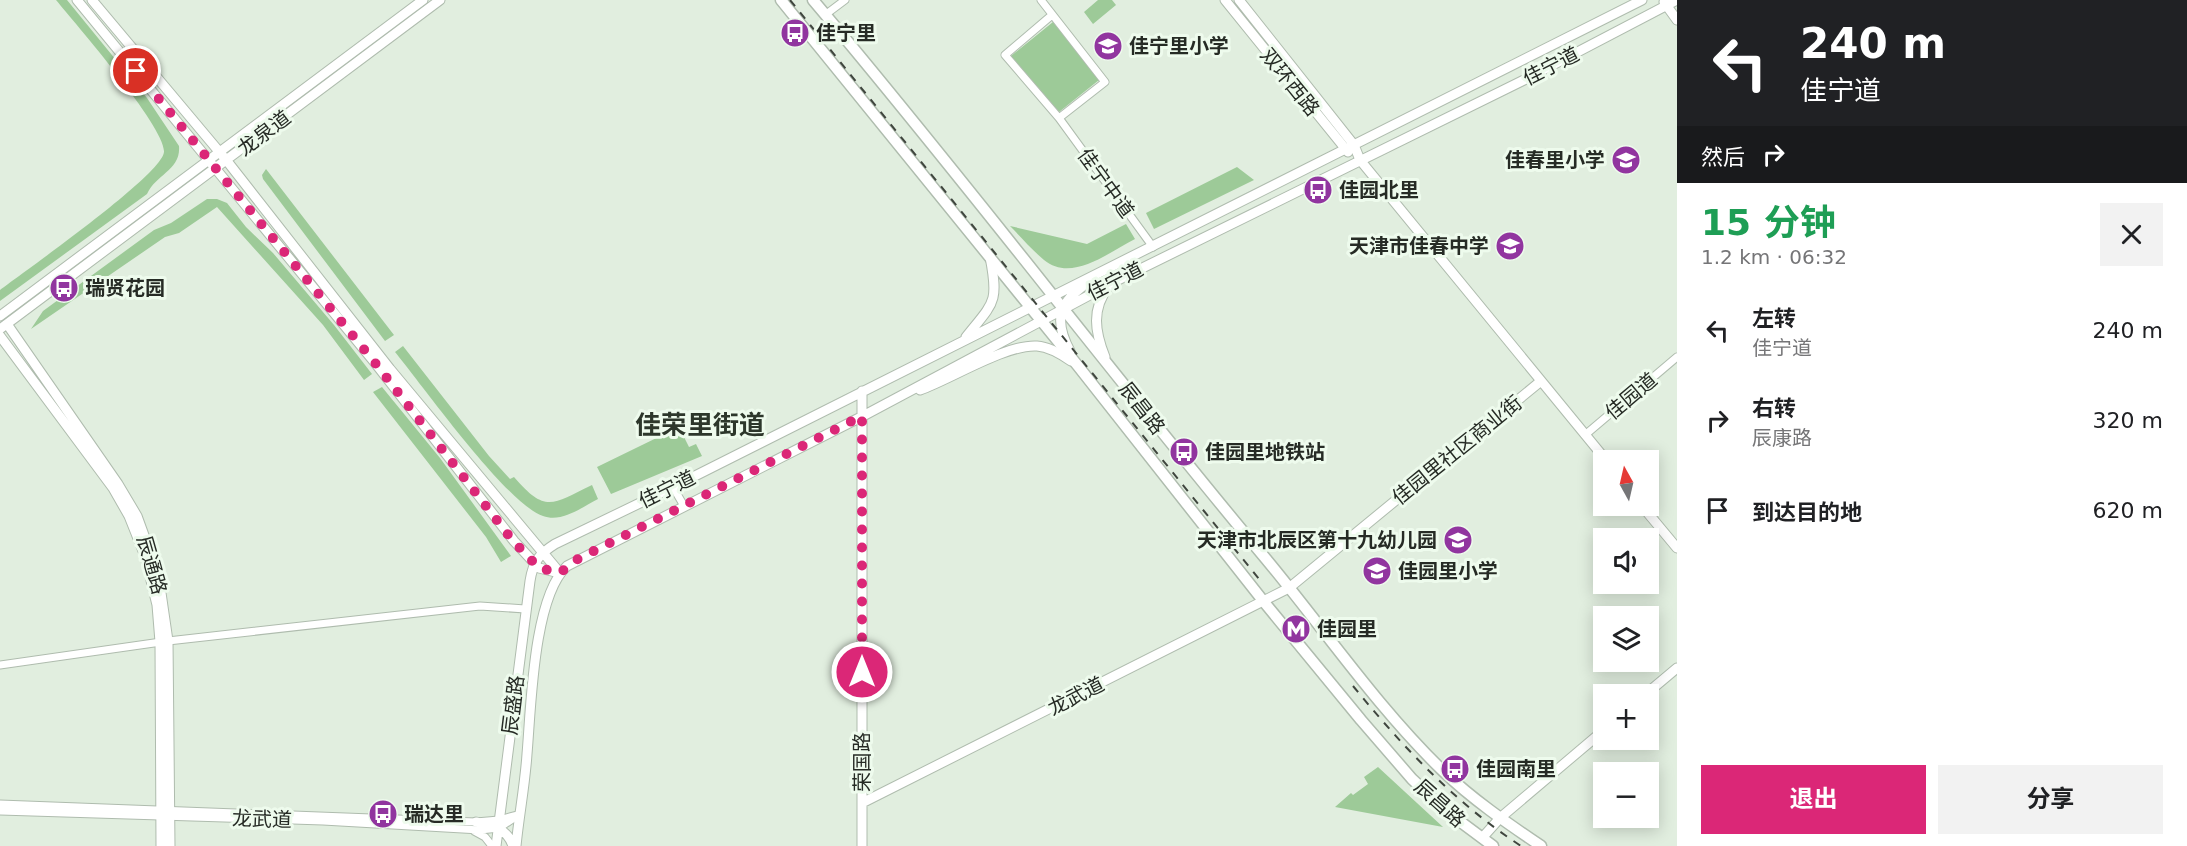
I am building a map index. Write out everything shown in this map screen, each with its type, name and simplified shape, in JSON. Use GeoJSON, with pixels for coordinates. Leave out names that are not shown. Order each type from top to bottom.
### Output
{"type":"FeatureCollection","features":[{"type":"Feature","properties":{"kind":"main road","name":"辰昌路"},"geometry":{"type":"LineString","coordinates":[[781,0],[1078,366],[1264,602],[1412,779],[1481,842],[1493,846]]}},
{"type":"Feature","properties":{"kind":"main road","name":"辰昌路"},"geometry":{"type":"LineString","coordinates":[[813,0],[1108,364],[1178,454],[1405,731],[1445,773],[1500,818],[1541,846]]}},
{"type":"Feature","properties":{"kind":"street"},"geometry":{"type":"LineString","coordinates":[[77,0],[376,364],[533,564],[539,568],[560,573]]}},
{"type":"Feature","properties":{"kind":"street"},"geometry":{"type":"LineString","coordinates":[[92,0],[227,161],[390,369],[560,573]]}},
{"type":"Feature","properties":{"kind":"street","name":"龙泉道"},"geometry":{"type":"LineString","coordinates":[[0,316],[423,0]]}},
{"type":"Feature","properties":{"kind":"street","name":"龙泉道"},"geometry":{"type":"LineString","coordinates":[[4,326],[440,0]]}},
{"type":"Feature","properties":{"kind":"street"},"geometry":{"type":"LineString","coordinates":[[825,15],[845,0]]}},
{"type":"Feature","properties":{"kind":"street"},"geometry":{"type":"LineString","coordinates":[[1041,0],[1105,82],[1059,118]]}},
{"type":"Feature","properties":{"kind":"street","name":"双环西路"},"geometry":{"type":"LineString","coordinates":[[1225,0],[1345,149],[1360,160]]}},
{"type":"Feature","properties":{"kind":"street"},"geometry":{"type":"LineString","coordinates":[[1239,0],[1354,145],[1360,160],[1598,450]]}},
{"type":"Feature","properties":{"kind":"street"},"geometry":{"type":"LineString","coordinates":[[1622,11],[1633,0]]}},
{"type":"Feature","properties":{"kind":"street","name":"佳宁道"},"geometry":{"type":"LineString","coordinates":[[533,564],[542,552],[1642,0]]}},
{"type":"Feature","properties":{"kind":"street"},"geometry":{"type":"LineString","coordinates":[[1669,2],[1675,17]]}},
{"type":"Feature","properties":{"kind":"street","name":"佳宁道"},"geometry":{"type":"LineString","coordinates":[[560,573],[576,560],[862,416],[1116,281],[1524,80],[1669,2]]}},
{"type":"Feature","properties":{"kind":"street","name":"佳宁中道"},"geometry":{"type":"LineString","coordinates":[[1052,15],[1005,55],[1059,118],[1153,247]]}},
{"type":"Feature","properties":{"kind":"street"},"geometry":{"type":"LineString","coordinates":[[964,340],[984,316],[994,297],[995,286],[990,257]]}},
{"type":"Feature","properties":{"kind":"street"},"geometry":{"type":"LineString","coordinates":[[1078,366],[1061,330],[1062,309],[1074,292],[1099,273]]}},
{"type":"Feature","properties":{"kind":"street"},"geometry":{"type":"LineString","coordinates":[[1108,364],[1098,337],[1096,311],[1105,292],[1116,281]]}},
{"type":"Feature","properties":{"kind":"street","name":"辰通路"},"geometry":{"type":"LineString","coordinates":[[4,326],[92,444],[131,506],[142,528],[160,586],[164,642],[166,813],[170,846]]}},
{"type":"Feature","properties":{"kind":"street","name":"辰通路"},"geometry":{"type":"LineString","coordinates":[[0,336],[86,448],[123,504],[148,565],[164,642]]}},
{"type":"Feature","properties":{"kind":"street"},"geometry":{"type":"LineString","coordinates":[[900,396],[934,385],[1003,353],[1028,347],[1037,346],[1055,351],[1078,366]]}},
{"type":"Feature","properties":{"kind":"street","name":"佳园道"},"geometry":{"type":"LineString","coordinates":[[1585,435],[1677,357]]}},
{"type":"Feature","properties":{"kind":"street","name":"佳园里社区商业街"},"geometry":{"type":"LineString","coordinates":[[1289,588],[1541,381]]}},
{"type":"Feature","properties":{"kind":"street","name":"荣国路"},"geometry":{"type":"LineString","coordinates":[[862,390],[862,846]]}},
{"type":"Feature","properties":{"kind":"street"},"geometry":{"type":"LineString","coordinates":[[674,487],[684,506]]}},
{"type":"Feature","properties":{"kind":"street"},"geometry":{"type":"LineString","coordinates":[[1650,516],[1677,548]]}},
{"type":"Feature","properties":{"kind":"street","name":"辰盛路"},"geometry":{"type":"LineString","coordinates":[[494,846],[499,824],[525,609],[533,564]]}},
{"type":"Feature","properties":{"kind":"street","name":"辰盛路"},"geometry":{"type":"LineString","coordinates":[[514,846],[520,814],[539,638],[547,603],[560,573]]}},
{"type":"Feature","properties":{"kind":"street","name":"龙武道"},"geometry":{"type":"LineString","coordinates":[[862,803],[1289,588]]}},
{"type":"Feature","properties":{"kind":"street"},"geometry":{"type":"LineString","coordinates":[[0,665],[164,642],[480,606],[525,609]]}},
{"type":"Feature","properties":{"kind":"street"},"geometry":{"type":"LineString","coordinates":[[1658,684],[1677,668]]}},
{"type":"Feature","properties":{"kind":"street"},"geometry":{"type":"LineString","coordinates":[[1481,842],[1500,818],[1593,739]]}},
{"type":"Feature","properties":{"kind":"street"},"geometry":{"type":"LineString","coordinates":[[0,804],[166,813],[476,822],[499,824],[514,846]]}},
{"type":"Feature","properties":{"kind":"street","name":"龙武道"},"geometry":{"type":"LineString","coordinates":[[0,811],[166,813],[468,830],[499,824],[520,814]]}},
{"type":"Feature","properties":{"kind":"street","name":"辰通路"},"geometry":{"type":"LineString","coordinates":[[161,846],[166,813]]}},
{"type":"Feature","properties":{"kind":"street"},"geometry":{"type":"LineString","coordinates":[[468,830],[485,837],[494,846]]}},
{"type":"Feature","properties":{"kind":"green space"},"geometry":{"type":"Polygon","coordinates":[[[56,0],[67,0],[147,98],[179,146],[179,154],[172,166],[156,181],[147,194],[0,301],[0,290],[118,201],[157,164],[164,152],[161,140],[151,121],[136,99],[56,0]]]}},
{"type":"Feature","properties":{"kind":"green space"},"geometry":{"type":"Polygon","coordinates":[[[1098,0],[1112,0],[1116,5],[1093,24],[1084,12],[1098,0]]]}},
{"type":"Feature","properties":{"kind":"green space"},"geometry":{"type":"Polygon","coordinates":[[[1053,22],[1099,80],[1059,112],[1011,56],[1053,22]]]}},
{"type":"Feature","properties":{"kind":"green space"},"geometry":{"type":"Polygon","coordinates":[[[1237,167],[1254,180],[1154,229],[1146,213],[1237,167]]]}},
{"type":"Feature","properties":{"kind":"green space"},"geometry":{"type":"Polygon","coordinates":[[[266,169],[394,335],[385,341],[263,179],[262,175],[266,169]]]}},
{"type":"Feature","properties":{"kind":"green space"},"geometry":{"type":"Polygon","coordinates":[[[207,199],[217,199],[227,203],[246,227],[273,253],[372,374],[364,380],[323,325],[217,207],[179,233],[165,237],[31,329],[43,311],[154,230],[171,223],[207,199]]]}},
{"type":"Feature","properties":{"kind":"green space"},"geometry":{"type":"Polygon","coordinates":[[[1126,224],[1135,239],[1090,263],[1066,268],[1055,266],[1044,260],[1010,226],[1087,244],[1126,224]]]}},
{"type":"Feature","properties":{"kind":"green space"},"geometry":{"type":"Polygon","coordinates":[[[403,346],[489,456],[510,479],[514,477],[534,497],[542,501],[558,501],[592,485],[598,499],[565,516],[550,518],[527,507],[488,468],[395,352],[403,346]]]}},
{"type":"Feature","properties":{"kind":"green space"},"geometry":{"type":"Polygon","coordinates":[[[382,387],[440,458],[511,556],[501,562],[486,537],[373,392],[382,387]]]}},
{"type":"Feature","properties":{"kind":"green space"},"geometry":{"type":"Polygon","coordinates":[[[679,427],[689,447],[696,444],[702,456],[611,494],[597,467],[679,427]]]}},
{"type":"Feature","properties":{"kind":"green space"},"geometry":{"type":"Polygon","coordinates":[[[1378,767],[1443,827],[1335,807],[1351,793],[1353,795],[1368,784],[1364,777],[1378,767]]]}},
{"type":"Feature","properties":{"kind":"railway"},"geometry":{"type":"LineString","coordinates":[[790,0],[1259,579]]}},
{"type":"Feature","properties":{"kind":"railway"},"geometry":{"type":"LineString","coordinates":[[1353,686],[1431,773],[1474,811],[1521,846]]}},
{"type":"Feature","properties":{"kind":"place","name":"佳宁里"},"geometry":{"type":"Point","coordinates":[795,33]}},
{"type":"Feature","properties":{"kind":"place","name":"佳宁里小学"},"geometry":{"type":"Point","coordinates":[1108,46]}},
{"type":"Feature","properties":{"kind":"place","name":"佳春里小学"},"geometry":{"type":"Point","coordinates":[1626,160]}},
{"type":"Feature","properties":{"kind":"place","name":"佳园北里"},"geometry":{"type":"Point","coordinates":[1318,190]}},
{"type":"Feature","properties":{"kind":"place","name":"天津市佳春中学"},"geometry":{"type":"Point","coordinates":[1510,246]}},
{"type":"Feature","properties":{"kind":"place","name":"瑞贤花园"},"geometry":{"type":"Point","coordinates":[64,288]}},
{"type":"Feature","properties":{"kind":"place","name":"佳园里地铁站"},"geometry":{"type":"Point","coordinates":[1184,452]}},
{"type":"Feature","properties":{"kind":"place","name":"天津市北辰区第十九幼儿园"},"geometry":{"type":"Point","coordinates":[1458,540]}},
{"type":"Feature","properties":{"kind":"place","name":"佳园里小学"},"geometry":{"type":"Point","coordinates":[1377,571]}},
{"type":"Feature","properties":{"kind":"place","name":"佳园里"},"geometry":{"type":"Point","coordinates":[1296,629]}},
{"type":"Feature","properties":{"kind":"place","name":"佳园南里"},"geometry":{"type":"Point","coordinates":[1455,769]}},
{"type":"Feature","properties":{"kind":"place","name":"瑞达里"},"geometry":{"type":"Point","coordinates":[383,814]}},
{"type":"Feature","properties":{"kind":"district","name":"佳荣里街道"},"geometry":{"type":"Point","coordinates":[700,425]}},
{"type":"Feature","properties":{"kind":"route"},"geometry":{"type":"LineString","coordinates":[[136,71],[376,364],[533,564],[539,568],[560,573],[576,560],[862,416],[862,672]]}}]}
